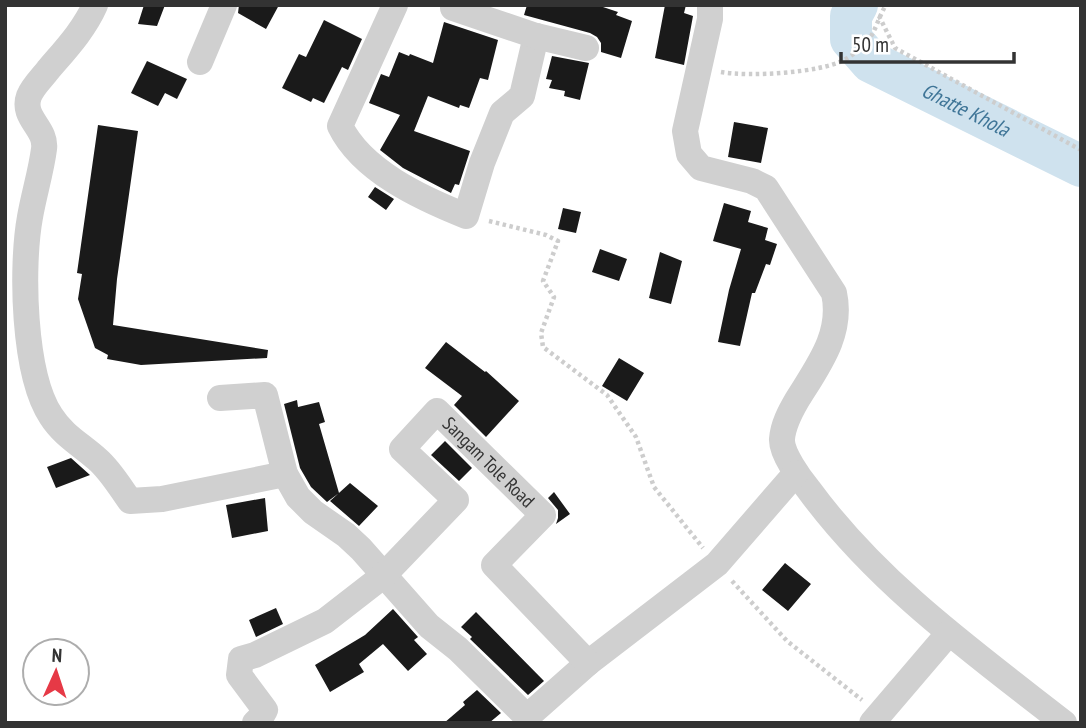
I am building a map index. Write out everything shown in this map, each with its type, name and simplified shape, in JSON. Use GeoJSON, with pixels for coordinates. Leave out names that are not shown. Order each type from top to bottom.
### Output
{"type":"FeatureCollection","features":[{"type":"Feature","properties":{"kind":"street"},"geometry":{"type":"LineString","coordinates":[[95,5],[76,36],[29,96],[27,109],[30,118],[41,130],[45,146],[29,220],[27,334],[39,389],[49,414],[62,431],[98,459],[130,501],[162,499],[285,474]]}},
{"type":"Feature","properties":{"kind":"street"},"geometry":{"type":"LineString","coordinates":[[200,62],[225,5]]}},
{"type":"Feature","properties":{"kind":"street"},"geometry":{"type":"LineString","coordinates":[[394,5],[341,126],[355,151],[375,168],[436,204],[466,216],[482,163],[502,113],[522,96],[536,36]]}},
{"type":"Feature","properties":{"kind":"street"},"geometry":{"type":"LineString","coordinates":[[710,5],[710,19],[685,131],[689,155],[701,168],[752,181],[766,188],[834,293],[838,308],[830,346],[786,422],[782,442],[796,472],[865,559],[948,634],[1064,723]]}},
{"type":"Feature","properties":{"kind":"street"},"geometry":{"type":"LineString","coordinates":[[453,8],[536,36],[586,48]]}},
{"type":"Feature","properties":{"kind":"street"},"geometry":{"type":"LineString","coordinates":[[220,398],[265,395],[285,474],[298,497],[361,549],[429,626],[458,649],[523,720],[587,663],[716,564],[796,472]]}},
{"type":"Feature","properties":{"kind":"street","name":"Sangam Tole Road"},"geometry":{"type":"LineString","coordinates":[[383,576],[456,500],[402,449],[437,411],[543,515],[494,565],[587,663]]}},
{"type":"Feature","properties":{"kind":"street"},"geometry":{"type":"LineString","coordinates":[[255,723],[265,710],[239,676],[238,666],[241,659],[326,621],[383,576]]}},
{"type":"Feature","properties":{"kind":"street"},"geometry":{"type":"LineString","coordinates":[[876,719],[948,634]]}},
{"type":"Feature","properties":{"kind":"path"},"geometry":{"type":"LineString","coordinates":[[699,68],[732,74],[761,75],[831,65],[846,60],[870,38],[878,16],[886,5]]}},
{"type":"Feature","properties":{"kind":"path"},"geometry":{"type":"LineString","coordinates":[[878,16],[895,48],[1081,150]]}},
{"type":"Feature","properties":{"kind":"path"},"geometry":{"type":"LineString","coordinates":[[466,216],[545,235],[558,241],[543,281],[554,297],[541,333],[543,348],[607,395],[636,437],[654,487],[716,564],[787,641],[876,719]]}},
{"type":"Feature","properties":{"kind":"building"},"geometry":{"type":"Polygon","coordinates":[[[144,5],[165,5],[157,26],[138,24],[144,5]]]}},
{"type":"Feature","properties":{"kind":"building"},"geometry":{"type":"Polygon","coordinates":[[[239,5],[279,5],[266,29],[238,13],[239,5]]]}},
{"type":"Feature","properties":{"kind":"building"},"geometry":{"type":"Polygon","coordinates":[[[527,5],[597,5],[618,12],[616,15],[632,21],[621,58],[601,52],[601,43],[590,33],[524,15],[527,5]]]}},
{"type":"Feature","properties":{"kind":"building"},"geometry":{"type":"Polygon","coordinates":[[[665,5],[686,5],[684,13],[693,16],[684,65],[655,58],[665,5]]]}},
{"type":"Feature","properties":{"kind":"building"},"geometry":{"type":"Polygon","coordinates":[[[324,20],[362,39],[348,70],[342,67],[324,103],[313,98],[311,102],[282,88],[299,54],[306,57],[324,20]]]}},
{"type":"Feature","properties":{"kind":"building"},"geometry":{"type":"Polygon","coordinates":[[[444,22],[498,40],[488,80],[480,78],[469,108],[460,105],[459,108],[428,96],[414,131],[470,151],[459,185],[455,184],[451,193],[403,168],[380,150],[400,115],[369,103],[381,74],[389,77],[399,52],[433,63],[444,22]]]}},
{"type":"Feature","properties":{"kind":"building"},"geometry":{"type":"Polygon","coordinates":[[[552,56],[589,63],[580,100],[564,96],[565,91],[549,88],[552,80],[546,79],[552,56]]]}},
{"type":"Feature","properties":{"kind":"building"},"geometry":{"type":"Polygon","coordinates":[[[147,61],[187,79],[177,99],[165,93],[158,106],[131,93],[147,61]]]}},
{"type":"Feature","properties":{"kind":"building"},"geometry":{"type":"Polygon","coordinates":[[[734,122],[768,128],[761,163],[728,157],[734,122]]]}},
{"type":"Feature","properties":{"kind":"building"},"geometry":{"type":"Polygon","coordinates":[[[98,125],[138,131],[113,325],[268,350],[267,358],[141,365],[107,359],[108,355],[95,348],[78,299],[82,274],[77,273],[98,125]]]}},
{"type":"Feature","properties":{"kind":"building"},"geometry":{"type":"Polygon","coordinates":[[[375,187],[394,199],[386,210],[368,197],[375,187]]]}},
{"type":"Feature","properties":{"kind":"building"},"geometry":{"type":"Polygon","coordinates":[[[724,203],[751,211],[748,222],[768,228],[765,240],[777,244],[770,265],[766,264],[755,293],[752,293],[740,346],[718,342],[741,249],[713,241],[724,203]]]}},
{"type":"Feature","properties":{"kind":"building"},"geometry":{"type":"Polygon","coordinates":[[[563,208],[581,212],[576,233],[558,229],[563,208]]]}},
{"type":"Feature","properties":{"kind":"building"},"geometry":{"type":"Polygon","coordinates":[[[600,249],[627,259],[619,281],[592,272],[600,249]]]}},
{"type":"Feature","properties":{"kind":"building"},"geometry":{"type":"Polygon","coordinates":[[[660,252],[682,261],[671,304],[649,298],[660,252]]]}},
{"type":"Feature","properties":{"kind":"building"},"geometry":{"type":"Polygon","coordinates":[[[446,342],[486,371],[519,401],[486,437],[454,405],[462,396],[425,368],[446,342]]]}},
{"type":"Feature","properties":{"kind":"building"},"geometry":{"type":"Polygon","coordinates":[[[619,358],[644,373],[627,401],[602,386],[619,358]]]}},
{"type":"Feature","properties":{"kind":"building"},"geometry":{"type":"Polygon","coordinates":[[[297,400],[298,407],[319,402],[325,422],[319,424],[339,493],[327,502],[311,487],[300,468],[284,404],[297,400]]]}},
{"type":"Feature","properties":{"kind":"building"},"geometry":{"type":"Polygon","coordinates":[[[445,441],[472,468],[459,481],[431,455],[445,441]]]}},
{"type":"Feature","properties":{"kind":"building"},"geometry":{"type":"Polygon","coordinates":[[[71,458],[90,475],[56,488],[47,467],[71,458]]]}},
{"type":"Feature","properties":{"kind":"building"},"geometry":{"type":"Polygon","coordinates":[[[350,483],[378,506],[359,526],[330,501],[350,483]]]}},
{"type":"Feature","properties":{"kind":"building"},"geometry":{"type":"Polygon","coordinates":[[[554,492],[570,514],[556,524],[558,510],[548,498],[554,492]]]}},
{"type":"Feature","properties":{"kind":"building"},"geometry":{"type":"Polygon","coordinates":[[[265,498],[268,531],[232,538],[226,505],[265,498]]]}},
{"type":"Feature","properties":{"kind":"building"},"geometry":{"type":"Polygon","coordinates":[[[785,563],[811,584],[788,611],[762,590],[785,563]]]}},
{"type":"Feature","properties":{"kind":"building"},"geometry":{"type":"Polygon","coordinates":[[[276,608],[283,624],[256,637],[249,620],[276,608]]]}},
{"type":"Feature","properties":{"kind":"building"},"geometry":{"type":"Polygon","coordinates":[[[393,609],[418,637],[414,640],[427,654],[408,671],[383,644],[359,664],[364,672],[330,692],[315,665],[365,635],[393,609]]]}},
{"type":"Feature","properties":{"kind":"building"},"geometry":{"type":"Polygon","coordinates":[[[476,612],[544,681],[528,695],[461,627],[476,612]]]}},
{"type":"Feature","properties":{"kind":"building"},"geometry":{"type":"Polygon","coordinates":[[[477,690],[501,713],[489,723],[444,723],[465,705],[463,702],[477,690]]]}},
{"type":"Feature","properties":{"kind":"waterway","name":"Ghatte Khola"},"geometry":{"type":"LineString","coordinates":[[857,5],[851,16],[851,39],[871,62],[1081,166]]}}]}
